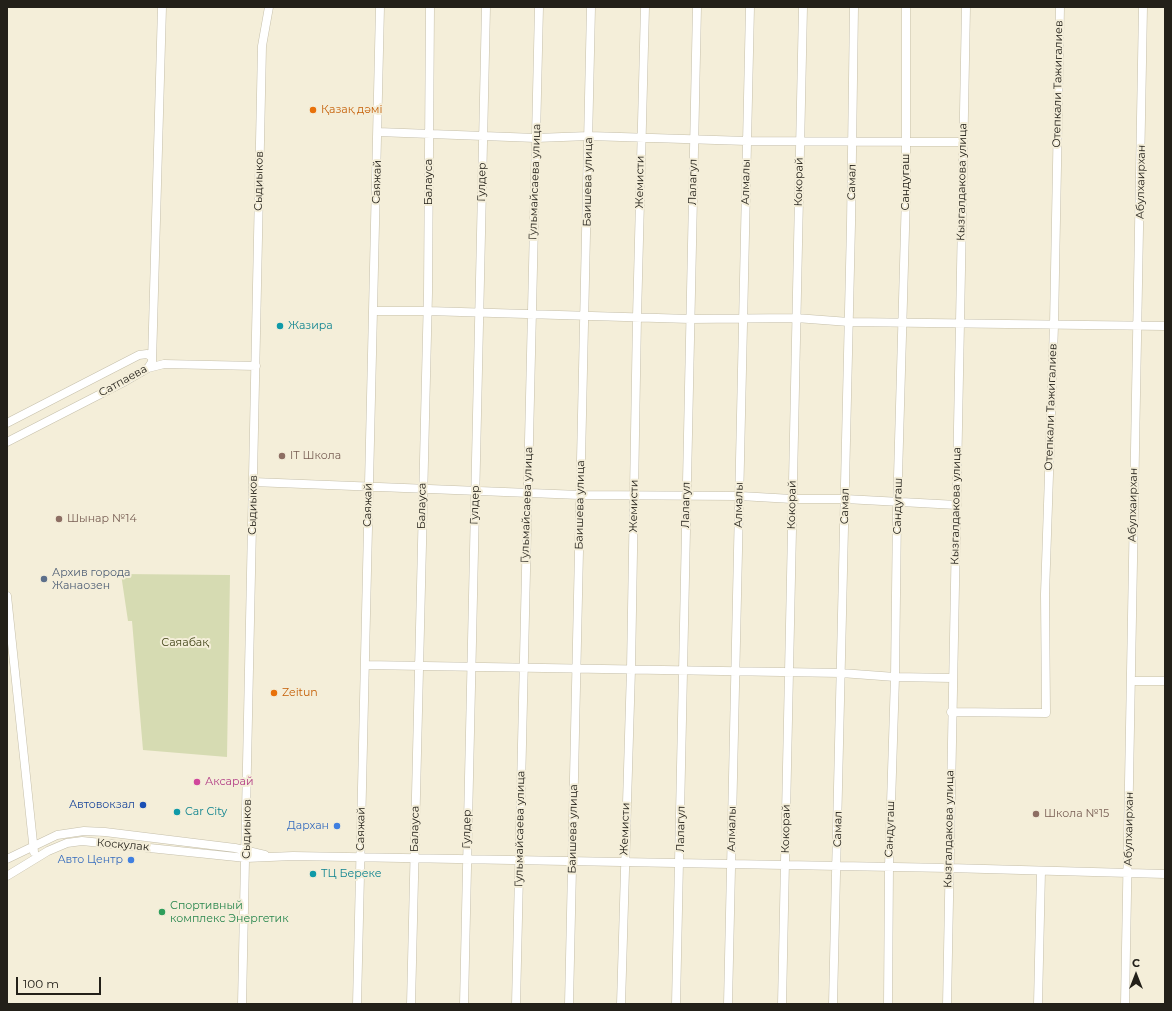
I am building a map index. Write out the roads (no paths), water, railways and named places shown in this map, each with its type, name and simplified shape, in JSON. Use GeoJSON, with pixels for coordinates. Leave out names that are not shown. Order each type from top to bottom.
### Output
{"type":"FeatureCollection","features":[{"type":"Feature","properties":{"kind":"street"},"geometry":{"type":"LineString","coordinates":[[162,7],[152,358],[164,364]]}},
{"type":"Feature","properties":{"kind":"street","name":"Сыдиыков"},"geometry":{"type":"LineString","coordinates":[[242,1004],[262,46],[269,7]]}},
{"type":"Feature","properties":{"kind":"street","name":"Саяжай"},"geometry":{"type":"LineString","coordinates":[[357,1004],[380,7]]}},
{"type":"Feature","properties":{"kind":"street","name":"Балауса"},"geometry":{"type":"LineString","coordinates":[[411,1004],[422,488],[428,311],[430,7]]}},
{"type":"Feature","properties":{"kind":"street","name":"Гулдер"},"geometry":{"type":"LineString","coordinates":[[464,1004],[470,667],[480,313],[486,7]]}},
{"type":"Feature","properties":{"kind":"street","name":"Гульмайсаева улица"},"geometry":{"type":"LineString","coordinates":[[516,1004],[527,492],[540,7]]}},
{"type":"Feature","properties":{"kind":"street","name":"Баишева улица"},"geometry":{"type":"LineString","coordinates":[[568,1004],[592,7]]}},
{"type":"Feature","properties":{"kind":"street","name":"Жемисти"},"geometry":{"type":"LineString","coordinates":[[621,1004],[624,862],[631,669],[636,317],[645,7]]}},
{"type":"Feature","properties":{"kind":"street","name":"Лалагул"},"geometry":{"type":"LineString","coordinates":[[676,1004],[697,7]]}},
{"type":"Feature","properties":{"kind":"street","name":"Алмалы"},"geometry":{"type":"LineString","coordinates":[[728,1004],[750,7]]}},
{"type":"Feature","properties":{"kind":"street","name":"Кокорай"},"geometry":{"type":"LineString","coordinates":[[782,1004],[803,7]]}},
{"type":"Feature","properties":{"kind":"street","name":"Самал"},"geometry":{"type":"LineString","coordinates":[[833,1004],[849,322],[854,7]]}},
{"type":"Feature","properties":{"kind":"street","name":"Сандугаш"},"geometry":{"type":"LineString","coordinates":[[888,1004],[888,867],[896,678],[898,501],[906,143],[906,7]]}},
{"type":"Feature","properties":{"kind":"street","name":"Кызгалдакова улица"},"geometry":{"type":"LineString","coordinates":[[946,1004],[966,7]]}},
{"type":"Feature","properties":{"kind":"street","name":"Отепкали Тажигалиев"},"geometry":{"type":"LineString","coordinates":[[951,712],[1046,713],[1045,594],[1054,325],[1060,7]]}},
{"type":"Feature","properties":{"kind":"street","name":"Абулхаирхан"},"geometry":{"type":"LineString","coordinates":[[1125,1004],[1143,7]]}},
{"type":"Feature","properties":{"kind":"street"},"geometry":{"type":"LineString","coordinates":[[378,132],[536,138],[589,136],[641,137],[747,142],[963,142]]}},
{"type":"Feature","properties":{"kind":"street"},"geometry":{"type":"LineString","coordinates":[[372,311],[532,313],[690,319],[796,318],[849,322],[1165,326]]}},
{"type":"Feature","properties":{"kind":"street"},"geometry":{"type":"LineString","coordinates":[[139,354],[150,346],[153,341]]}},
{"type":"Feature","properties":{"kind":"street","name":"Сатпаева"},"geometry":{"type":"LineString","coordinates":[[7,423],[139,354],[147,354],[152,358],[148,368],[7,442]]}},
{"type":"Feature","properties":{"kind":"street"},"geometry":{"type":"LineString","coordinates":[[148,368],[164,364],[256,366]]}},
{"type":"Feature","properties":{"kind":"street"},"geometry":{"type":"LineString","coordinates":[[253,482],[580,495],[686,495],[792,499],[845,499],[956,505]]}},
{"type":"Feature","properties":{"kind":"street"},"geometry":{"type":"LineString","coordinates":[[7,596],[35,858]]}},
{"type":"Feature","properties":{"kind":"street"},"geometry":{"type":"LineString","coordinates":[[365,665],[841,673],[896,678],[952,678]]}},
{"type":"Feature","properties":{"kind":"street"},"geometry":{"type":"LineString","coordinates":[[1130,681],[1165,681]]}},
{"type":"Feature","properties":{"kind":"street","name":"Коскулак"},"geometry":{"type":"LineString","coordinates":[[7,859],[57,835],[84,831],[105,832],[246,854]]}},
{"type":"Feature","properties":{"kind":"street","name":"Коскулак"},"geometry":{"type":"LineString","coordinates":[[7,876],[35,858],[67,843],[82,841],[246,854]]}},
{"type":"Feature","properties":{"kind":"street"},"geometry":{"type":"LineString","coordinates":[[246,854],[360,858],[949,868],[1041,872],[1165,874]]}},
{"type":"Feature","properties":{"kind":"street"},"geometry":{"type":"LineString","coordinates":[[1038,1004],[1041,872]]}},
{"type":"Feature","properties":{"kind":"place","name":"Қазақ дәмі"},"geometry":{"type":"Point","coordinates":[313,110]}},
{"type":"Feature","properties":{"kind":"place","name":"Жазира"},"geometry":{"type":"Point","coordinates":[280,326]}},
{"type":"Feature","properties":{"kind":"place","name":"IT Школа"},"geometry":{"type":"Point","coordinates":[282,456]}},
{"type":"Feature","properties":{"kind":"place","name":"Шынар №14"},"geometry":{"type":"Point","coordinates":[59,519]}},
{"type":"Feature","properties":{"kind":"place","name":"Архив города Жанаозен"},"geometry":{"type":"Point","coordinates":[44,579]}},
{"type":"Feature","properties":{"kind":"place","name":"Zeitun"},"geometry":{"type":"Point","coordinates":[274,693]}},
{"type":"Feature","properties":{"kind":"place","name":"Аксарай"},"geometry":{"type":"Point","coordinates":[197,782]}},
{"type":"Feature","properties":{"kind":"place","name":"Автовокзал"},"geometry":{"type":"Point","coordinates":[143,805]}},
{"type":"Feature","properties":{"kind":"place","name":"Car City"},"geometry":{"type":"Point","coordinates":[177,812]}},
{"type":"Feature","properties":{"kind":"place","name":"Школа №15"},"geometry":{"type":"Point","coordinates":[1036,814]}},
{"type":"Feature","properties":{"kind":"place","name":"Дархан"},"geometry":{"type":"Point","coordinates":[337,826]}},
{"type":"Feature","properties":{"kind":"place","name":"Авто Центр"},"geometry":{"type":"Point","coordinates":[131,860]}},
{"type":"Feature","properties":{"kind":"place","name":"ТЦ Береке"},"geometry":{"type":"Point","coordinates":[313,874]}},
{"type":"Feature","properties":{"kind":"place","name":"Спортивный комплекс Энергетик"},"geometry":{"type":"Point","coordinates":[162,912]}},
{"type":"Feature","properties":{"kind":"park label","name":"Саяабақ"},"geometry":{"type":"Point","coordinates":[185,643]}}]}
